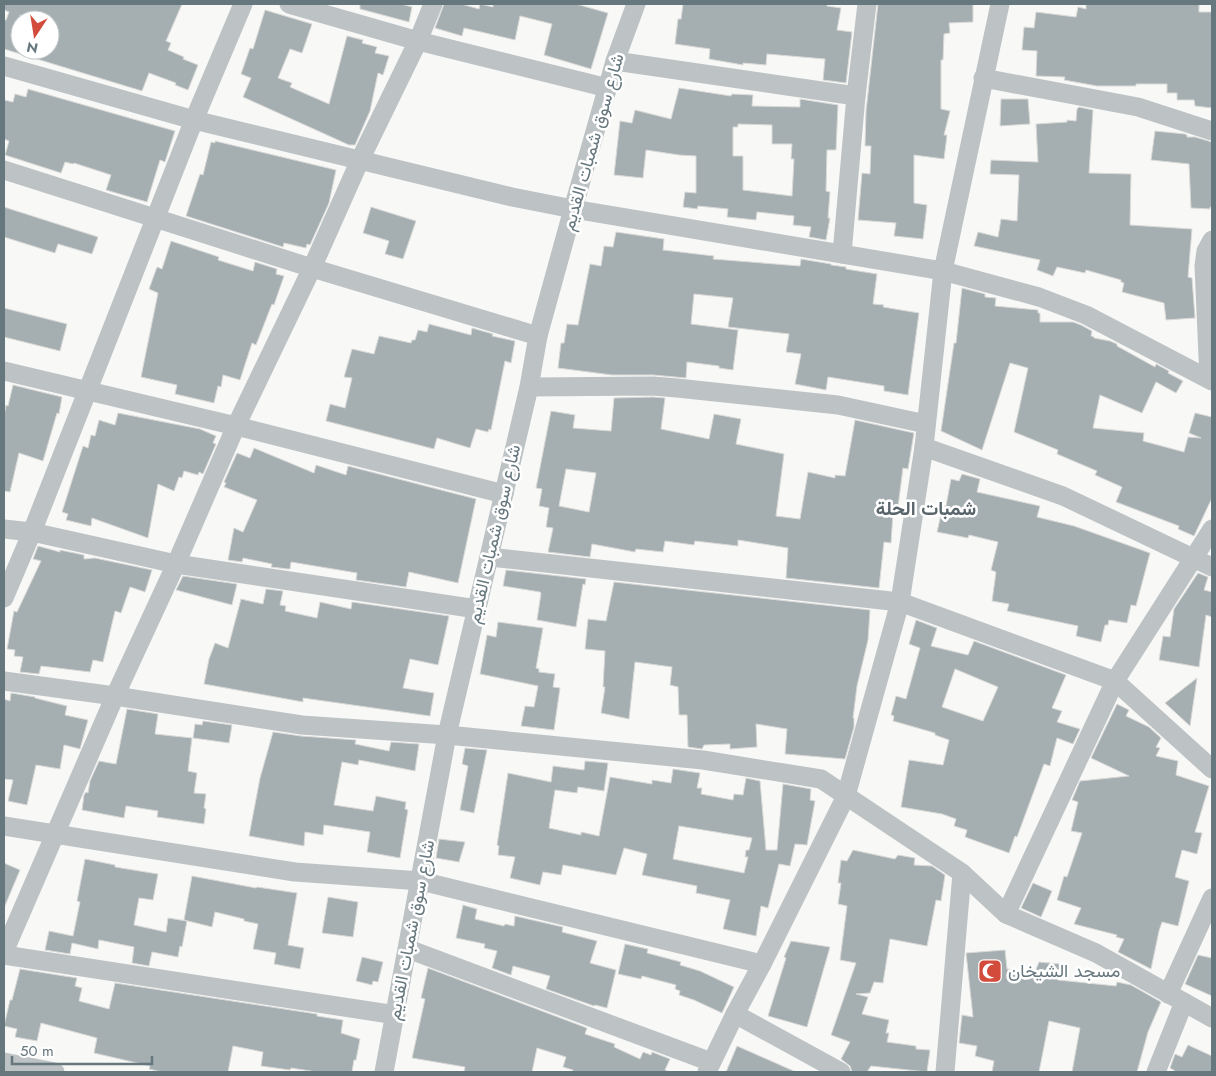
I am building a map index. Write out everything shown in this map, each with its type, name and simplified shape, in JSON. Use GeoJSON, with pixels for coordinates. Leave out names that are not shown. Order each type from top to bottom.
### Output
{"type":"FeatureCollection","features":[{"type":"Feature","properties":{"kind":"street"},"geometry":{"type":"LineString","coordinates":[[4,598],[32,532],[194,120],[243,4]]}},
{"type":"Feature","properties":{"kind":"street"},"geometry":{"type":"LineString","coordinates":[[289,4],[418,41],[608,88]]}},
{"type":"Feature","properties":{"kind":"street"},"geometry":{"type":"LineString","coordinates":[[396,1015],[4,953],[115,696],[176,564],[236,426],[312,268],[360,160],[418,41],[433,4]]}},
{"type":"Feature","properties":{"kind":"street","name":"شارع سوق شمبات القديم"},"geometry":{"type":"LineString","coordinates":[[384,1072],[447,735],[490,557],[538,336],[572,209],[616,60],[636,4]]}},
{"type":"Feature","properties":{"kind":"street"},"geometry":{"type":"LineString","coordinates":[[842,254],[856,96],[867,4]]}},
{"type":"Feature","properties":{"kind":"street"},"geometry":{"type":"LineString","coordinates":[[408,949],[709,1067],[846,796],[900,602],[924,447],[943,271],[1000,4]]}},
{"type":"Feature","properties":{"kind":"street"},"geometry":{"type":"LineString","coordinates":[[616,60],[856,96]]}},
{"type":"Feature","properties":{"kind":"street"},"geometry":{"type":"LineString","coordinates":[[4,66],[194,120],[512,196],[572,209],[943,271],[1040,297],[1086,315],[1211,380]]}},
{"type":"Feature","properties":{"kind":"street"},"geometry":{"type":"LineString","coordinates":[[983,78],[1138,107],[1212,131]]}},
{"type":"Feature","properties":{"kind":"street"},"geometry":{"type":"LineString","coordinates":[[4,170],[312,268],[538,336]]}},
{"type":"Feature","properties":{"kind":"street"},"geometry":{"type":"LineString","coordinates":[[1211,380],[1204,266],[1206,251],[1212,240]]}},
{"type":"Feature","properties":{"kind":"street"},"geometry":{"type":"LineString","coordinates":[[4,371],[236,426],[504,494]]}},
{"type":"Feature","properties":{"kind":"street"},"geometry":{"type":"LineString","coordinates":[[528,387],[669,387],[838,405],[926,424]]}},
{"type":"Feature","properties":{"kind":"street"},"geometry":{"type":"LineString","coordinates":[[924,447],[1063,496],[1212,567]]}},
{"type":"Feature","properties":{"kind":"street"},"geometry":{"type":"LineString","coordinates":[[4,529],[32,532],[176,564],[477,609]]}},
{"type":"Feature","properties":{"kind":"street"},"geometry":{"type":"LineString","coordinates":[[1006,914],[1115,681],[1212,529]]}},
{"type":"Feature","properties":{"kind":"street"},"geometry":{"type":"LineString","coordinates":[[490,557],[900,602],[1115,681],[1212,769]]}},
{"type":"Feature","properties":{"kind":"street"},"geometry":{"type":"LineString","coordinates":[[4,682],[115,696],[302,725],[447,735],[703,760],[821,779],[962,873],[1006,914],[1096,953],[1212,1018]]}},
{"type":"Feature","properties":{"kind":"street"},"geometry":{"type":"LineString","coordinates":[[4,826],[295,872],[421,881],[762,964]]}},
{"type":"Feature","properties":{"kind":"street"},"geometry":{"type":"LineString","coordinates":[[945,1072],[962,873]]}},
{"type":"Feature","properties":{"kind":"street"},"geometry":{"type":"LineString","coordinates":[[1156,1072],[1176,998],[1212,898]]}},
{"type":"Feature","properties":{"kind":"street"},"geometry":{"type":"LineString","coordinates":[[735,1014],[841,1072]]}},
{"type":"Feature","properties":{"kind":"street"},"geometry":{"type":"LineString","coordinates":[[4,1062],[55,1072]]}},
{"type":"Feature","properties":{"kind":"building"},"geometry":{"type":"Polygon","coordinates":[[[4,4],[182,4],[166,41],[171,43],[168,50],[198,65],[188,90],[175,85],[176,83],[149,73],[142,91],[40,60],[60,60],[60,10],[10,10],[10,51],[4,49],[4,20],[6,20],[9,12],[4,10],[4,4]]]}},
{"type":"Feature","properties":{"kind":"building"},"geometry":{"type":"Polygon","coordinates":[[[360,4],[401,4],[412,7],[409,22],[360,9],[360,4]]]}},
{"type":"Feature","properties":{"kind":"building"},"geometry":{"type":"Polygon","coordinates":[[[444,4],[461,4],[479,9],[480,4],[493,7],[493,4],[576,4],[608,13],[591,69],[544,55],[552,24],[520,16],[515,40],[464,28],[462,36],[435,28],[444,4]]]}},
{"type":"Feature","properties":{"kind":"building"},"geometry":{"type":"Polygon","coordinates":[[[683,4],[827,4],[827,6],[841,8],[837,30],[852,32],[846,83],[823,80],[825,59],[767,54],[766,65],[743,63],[743,65],[709,59],[710,49],[675,44],[678,19],[681,19],[683,4]]]}},
{"type":"Feature","properties":{"kind":"building"},"geometry":{"type":"Polygon","coordinates":[[[878,4],[973,4],[973,22],[949,23],[950,33],[944,34],[943,60],[941,60],[941,109],[950,111],[944,135],[947,135],[944,159],[914,155],[914,203],[927,205],[923,239],[894,236],[896,223],[858,220],[862,173],[870,174],[871,146],[865,146],[866,111],[878,4]]]}},
{"type":"Feature","properties":{"kind":"building"},"geometry":{"type":"Polygon","coordinates":[[[1086,4],[1199,4],[1199,12],[1212,12],[1212,108],[1195,106],[1194,100],[1177,100],[1177,93],[1167,93],[1167,84],[1097,86],[1064,80],[1065,77],[1036,76],[1037,51],[1022,50],[1024,27],[1034,28],[1036,12],[1076,17],[1078,7],[1086,9],[1086,4]]]}},
{"type":"Feature","properties":{"kind":"building"},"geometry":{"type":"Polygon","coordinates":[[[265,10],[312,24],[302,53],[290,49],[278,78],[292,83],[290,87],[329,104],[347,36],[363,40],[362,43],[377,47],[375,53],[389,56],[383,75],[378,73],[370,111],[355,145],[349,145],[243,97],[251,78],[241,74],[250,48],[253,49],[265,10]]]}},
{"type":"Feature","properties":{"kind":"building"},"geometry":{"type":"Polygon","coordinates":[[[679,88],[731,96],[732,94],[753,95],[752,106],[800,107],[800,99],[838,105],[836,150],[827,150],[826,191],[830,192],[828,218],[830,218],[826,240],[809,237],[811,227],[793,225],[794,216],[757,212],[756,220],[727,217],[728,209],[698,206],[697,209],[683,207],[685,192],[696,193],[696,156],[646,150],[643,178],[614,175],[620,121],[632,123],[635,110],[671,119],[679,88]],[[738,124],[738,127],[733,127],[733,156],[743,156],[743,190],[792,196],[794,159],[791,159],[792,144],[772,144],[772,125],[738,124]]]}},
{"type":"Feature","properties":{"kind":"building"},"geometry":{"type":"Polygon","coordinates":[[[28,89],[175,131],[165,162],[160,160],[147,202],[106,190],[111,175],[65,162],[61,173],[5,155],[9,141],[4,139],[4,100],[13,102],[15,94],[26,97],[28,89]]]}},
{"type":"Feature","properties":{"kind":"building"},"geometry":{"type":"Polygon","coordinates":[[[1001,99],[1028,99],[1030,124],[1000,126],[1001,99]]]}},
{"type":"Feature","properties":{"kind":"building"},"geometry":{"type":"Polygon","coordinates":[[[1079,107],[1093,110],[1089,173],[1131,174],[1130,225],[1192,229],[1188,277],[1192,278],[1195,318],[1166,320],[1164,303],[1122,292],[1124,283],[1121,280],[1086,270],[1085,273],[1057,267],[1053,276],[1037,270],[1040,260],[974,246],[978,232],[998,237],[1001,219],[1017,221],[1019,175],[990,174],[991,160],[1038,162],[1036,124],[1067,122],[1067,120],[1076,121],[1077,109],[1079,107]]]}},
{"type":"Feature","properties":{"kind":"building"},"geometry":{"type":"Polygon","coordinates":[[[1155,131],[1185,134],[1187,137],[1195,137],[1212,142],[1212,207],[1210,209],[1191,208],[1189,164],[1151,160],[1155,131]]]}},
{"type":"Feature","properties":{"kind":"building"},"geometry":{"type":"Polygon","coordinates":[[[215,141],[336,170],[329,203],[310,245],[307,244],[306,248],[284,243],[283,247],[186,216],[200,174],[203,175],[211,142],[215,143],[215,141]]]}},
{"type":"Feature","properties":{"kind":"building"},"geometry":{"type":"Polygon","coordinates":[[[4,207],[98,237],[92,254],[58,244],[55,253],[4,237],[4,207]]]}},
{"type":"Feature","properties":{"kind":"building"},"geometry":{"type":"Polygon","coordinates":[[[371,207],[416,221],[403,259],[385,254],[389,241],[363,233],[371,207]]]}},
{"type":"Feature","properties":{"kind":"building"},"geometry":{"type":"Polygon","coordinates":[[[616,232],[664,239],[663,250],[714,256],[713,259],[800,266],[801,259],[877,274],[873,304],[919,313],[908,395],[884,391],[884,386],[828,377],[826,390],[795,384],[801,354],[786,352],[789,334],[728,327],[733,298],[694,294],[691,324],[738,330],[733,370],[719,368],[719,366],[687,362],[686,378],[653,375],[612,375],[558,368],[561,343],[564,343],[567,324],[578,325],[590,264],[601,266],[604,246],[613,247],[616,232]]]}},
{"type":"Feature","properties":{"kind":"building"},"geometry":{"type":"Polygon","coordinates":[[[171,241],[219,257],[218,260],[253,271],[255,262],[277,269],[276,274],[284,276],[274,305],[272,304],[256,345],[252,343],[240,380],[223,375],[221,387],[218,386],[214,403],[175,394],[177,385],[141,377],[158,293],[149,289],[157,267],[162,269],[171,241]]]}},
{"type":"Feature","properties":{"kind":"building"},"geometry":{"type":"Polygon","coordinates":[[[962,288],[985,294],[985,297],[996,298],[995,306],[1038,310],[1040,322],[1073,322],[1081,325],[1092,331],[1091,336],[1094,338],[1117,344],[1117,346],[1155,367],[1156,364],[1169,371],[1168,373],[1183,381],[1176,393],[1156,382],[1142,413],[1100,395],[1093,428],[1144,433],[1143,441],[1184,452],[1188,437],[1201,438],[1189,433],[1195,413],[1212,417],[1212,498],[1194,536],[1178,529],[1179,526],[1116,502],[1122,487],[1095,475],[1097,471],[1057,454],[1058,450],[1014,432],[1028,368],[1010,363],[982,450],[941,431],[954,343],[956,343],[962,288]]]}},
{"type":"Feature","properties":{"kind":"building"},"geometry":{"type":"Polygon","coordinates":[[[4,308],[67,324],[60,351],[4,337],[4,308]]]}},
{"type":"Feature","properties":{"kind":"building"},"geometry":{"type":"Polygon","coordinates":[[[429,324],[471,335],[472,328],[493,334],[492,336],[515,341],[511,363],[505,361],[491,430],[489,429],[488,432],[476,429],[470,448],[437,438],[434,449],[326,421],[330,404],[345,408],[352,378],[344,377],[352,349],[374,354],[379,336],[411,343],[412,340],[415,340],[418,330],[427,332],[429,324]]]}},
{"type":"Feature","properties":{"kind":"building"},"geometry":{"type":"Polygon","coordinates":[[[13,385],[62,397],[59,414],[57,413],[43,461],[19,453],[10,492],[4,491],[4,416],[13,385]]]}},
{"type":"Feature","properties":{"kind":"building"},"geometry":{"type":"Polygon","coordinates":[[[614,398],[665,398],[661,429],[709,439],[714,414],[741,419],[736,444],[784,454],[776,516],[800,519],[808,472],[835,478],[835,475],[845,476],[855,420],[914,433],[908,469],[903,468],[897,515],[893,514],[891,543],[884,542],[879,588],[786,578],[788,548],[738,540],[738,546],[695,541],[694,545],[665,541],[663,552],[636,549],[635,552],[592,544],[590,557],[548,552],[553,528],[546,527],[549,508],[539,506],[542,489],[536,488],[551,411],[575,415],[573,428],[611,431],[614,398]],[[566,469],[559,506],[589,512],[596,473],[566,469]]]}},
{"type":"Feature","properties":{"kind":"building"},"geometry":{"type":"Polygon","coordinates":[[[118,413],[200,429],[216,436],[213,443],[216,444],[203,474],[199,472],[198,475],[184,471],[182,478],[179,477],[174,491],[158,484],[148,538],[92,518],[91,526],[66,520],[68,514],[62,512],[83,446],[88,448],[91,435],[95,436],[99,420],[115,425],[118,413]]]}},
{"type":"Feature","properties":{"kind":"building"},"geometry":{"type":"Polygon","coordinates":[[[254,448],[314,473],[316,465],[346,475],[348,466],[476,499],[458,583],[409,572],[406,587],[356,580],[357,573],[291,562],[290,569],[288,569],[271,567],[272,564],[243,558],[242,562],[228,560],[234,528],[243,532],[257,500],[224,487],[226,483],[224,482],[237,453],[250,458],[254,448]]]}},
{"type":"Feature","properties":{"kind":"building"},"geometry":{"type":"Polygon","coordinates":[[[962,474],[980,479],[977,492],[1040,506],[1037,517],[1074,526],[1150,553],[1136,606],[1131,605],[1127,623],[1109,620],[1108,625],[1105,625],[1101,642],[1076,636],[1078,626],[1007,611],[1009,604],[992,601],[996,572],[991,570],[998,542],[969,535],[968,538],[937,532],[943,506],[946,506],[951,479],[959,481],[962,474]]]}},
{"type":"Feature","properties":{"kind":"building"},"geometry":{"type":"Polygon","coordinates":[[[38,546],[60,552],[60,550],[84,555],[84,559],[95,558],[152,570],[145,592],[130,587],[121,613],[115,611],[103,662],[93,660],[90,672],[41,666],[39,674],[20,672],[23,657],[14,656],[15,650],[7,649],[14,611],[17,612],[41,561],[33,559],[38,546]]]}},
{"type":"Feature","properties":{"kind":"building"},"geometry":{"type":"Polygon","coordinates":[[[506,570],[586,579],[585,585],[583,584],[576,627],[537,620],[541,593],[503,586],[506,570]]]}},
{"type":"Feature","properties":{"kind":"building"},"geometry":{"type":"Polygon","coordinates":[[[1198,573],[1208,577],[1204,590],[1212,592],[1212,617],[1206,615],[1199,667],[1159,660],[1163,636],[1170,637],[1174,609],[1198,573]]]}},
{"type":"Feature","properties":{"kind":"building"},"geometry":{"type":"Polygon","coordinates":[[[183,576],[237,584],[232,605],[176,590],[183,576]]]}},
{"type":"Feature","properties":{"kind":"building"},"geometry":{"type":"Polygon","coordinates":[[[614,582],[870,610],[868,640],[857,686],[853,718],[854,727],[845,759],[785,754],[787,729],[756,724],[757,747],[730,749],[730,744],[704,745],[702,749],[688,747],[687,715],[679,715],[678,687],[670,685],[672,667],[635,662],[629,719],[601,713],[605,687],[603,687],[605,651],[585,649],[588,619],[606,621],[614,582]]]}},
{"type":"Feature","properties":{"kind":"building"},"geometry":{"type":"Polygon","coordinates":[[[266,589],[283,591],[280,605],[286,606],[285,611],[317,618],[320,602],[351,609],[352,602],[449,616],[438,665],[410,659],[403,688],[434,693],[430,716],[303,698],[303,702],[204,684],[209,659],[215,643],[228,648],[241,599],[263,604],[266,589]]]}},
{"type":"Feature","properties":{"kind":"building"},"geometry":{"type":"Polygon","coordinates":[[[916,620],[937,628],[931,646],[968,655],[974,641],[1066,675],[1052,708],[1062,711],[1057,722],[1080,729],[1073,744],[1057,738],[1050,766],[1044,764],[1017,837],[1015,836],[1009,853],[965,837],[967,830],[954,826],[956,819],[942,814],[901,807],[909,760],[943,765],[949,740],[935,735],[935,733],[893,721],[894,716],[891,715],[896,696],[906,699],[920,648],[909,644],[916,620]],[[955,669],[942,707],[983,721],[998,687],[955,669]]]}},
{"type":"Feature","properties":{"kind":"building"},"geometry":{"type":"Polygon","coordinates":[[[498,622],[543,628],[536,668],[539,669],[539,672],[555,674],[553,687],[560,688],[554,730],[521,726],[525,706],[534,707],[538,686],[480,674],[487,635],[496,637],[498,622]]]}},
{"type":"Feature","properties":{"kind":"building"},"geometry":{"type":"Polygon","coordinates":[[[1197,678],[1190,726],[1165,703],[1197,678]]]}},
{"type":"Feature","properties":{"kind":"building"},"geometry":{"type":"Polygon","coordinates":[[[11,693],[35,697],[67,706],[65,715],[88,720],[80,749],[64,745],[60,769],[36,765],[27,805],[8,801],[13,780],[4,779],[4,699],[10,701],[11,693]]]}},
{"type":"Feature","properties":{"kind":"building"},"geometry":{"type":"Polygon","coordinates":[[[1117,704],[1129,710],[1126,716],[1149,727],[1161,738],[1156,747],[1160,748],[1156,756],[1178,761],[1176,775],[1209,786],[1195,832],[1202,833],[1197,854],[1182,850],[1175,877],[1189,881],[1178,926],[1162,922],[1151,969],[1118,952],[1124,939],[1116,937],[1117,935],[1074,924],[1081,908],[1057,900],[1064,876],[1067,877],[1082,833],[1071,831],[1078,802],[1072,800],[1080,781],[1129,776],[1091,758],[1117,704]]]}},
{"type":"Feature","properties":{"kind":"building"},"geometry":{"type":"Polygon","coordinates":[[[127,709],[158,714],[155,734],[192,738],[188,771],[197,773],[194,793],[206,794],[204,824],[157,817],[158,811],[126,806],[124,818],[82,810],[84,795],[86,792],[88,793],[90,781],[99,761],[116,764],[127,709]]]}},
{"type":"Feature","properties":{"kind":"building"},"geometry":{"type":"Polygon","coordinates":[[[203,721],[232,725],[229,743],[193,738],[195,724],[202,725],[203,721]]]}},
{"type":"Feature","properties":{"kind":"building"},"geometry":{"type":"Polygon","coordinates":[[[273,732],[356,740],[355,744],[389,751],[391,742],[419,744],[415,771],[359,760],[358,765],[342,762],[334,805],[373,811],[376,796],[406,802],[405,809],[408,810],[400,858],[367,852],[370,832],[324,825],[323,835],[305,832],[304,846],[249,836],[260,778],[273,732]]]}},
{"type":"Feature","properties":{"kind":"building"},"geometry":{"type":"Polygon","coordinates":[[[465,748],[487,750],[474,813],[460,810],[468,766],[462,764],[465,748]]]}},
{"type":"Feature","properties":{"kind":"building"},"geometry":{"type":"Polygon","coordinates":[[[585,761],[608,763],[604,791],[578,787],[577,793],[555,790],[549,828],[581,835],[581,832],[599,836],[610,777],[652,784],[652,780],[671,783],[673,769],[700,773],[697,788],[702,788],[701,794],[733,800],[734,794],[743,795],[746,778],[760,781],[766,850],[777,850],[783,784],[811,789],[810,800],[815,801],[807,845],[795,844],[790,866],[779,864],[768,908],[761,906],[756,936],[723,929],[730,900],[696,893],[697,886],[642,875],[647,854],[624,848],[616,875],[563,865],[561,875],[543,872],[540,885],[510,878],[515,857],[498,855],[499,846],[497,845],[508,773],[551,782],[553,766],[584,770],[585,761]],[[679,826],[673,859],[744,873],[748,857],[745,857],[746,850],[749,850],[752,838],[679,826]]]}},
{"type":"Feature","properties":{"kind":"building"},"geometry":{"type":"Polygon","coordinates":[[[439,839],[465,842],[459,862],[436,858],[439,839]]]}},
{"type":"Feature","properties":{"kind":"building"},"geometry":{"type":"Polygon","coordinates":[[[853,850],[895,859],[898,855],[915,858],[914,865],[932,866],[945,875],[941,901],[936,900],[927,946],[890,939],[883,983],[874,982],[870,993],[856,994],[868,997],[862,1014],[889,1020],[886,1033],[889,1033],[887,1042],[916,1046],[916,1049],[930,1050],[927,1072],[871,1066],[867,1072],[852,1072],[850,1066],[841,1059],[850,1042],[831,1035],[856,963],[840,960],[847,906],[838,904],[841,883],[838,883],[841,860],[847,861],[853,850]]]}},
{"type":"Feature","properties":{"kind":"building"},"geometry":{"type":"Polygon","coordinates":[[[85,859],[115,865],[115,867],[158,874],[153,900],[139,898],[134,925],[166,932],[168,918],[187,921],[178,957],[152,952],[149,966],[132,963],[134,947],[99,940],[98,949],[72,943],[70,954],[45,950],[49,931],[73,936],[80,902],[77,901],[85,859]]]}},
{"type":"Feature","properties":{"kind":"building"},"geometry":{"type":"Polygon","coordinates":[[[4,863],[20,870],[4,908],[4,863]]]}},
{"type":"Feature","properties":{"kind":"building"},"geometry":{"type":"Polygon","coordinates":[[[192,876],[256,888],[297,893],[288,945],[304,948],[300,969],[274,964],[276,953],[253,949],[258,924],[215,912],[212,927],[184,920],[192,876]]]}},
{"type":"Feature","properties":{"kind":"building"},"geometry":{"type":"Polygon","coordinates":[[[1033,883],[1052,891],[1041,917],[1021,908],[1033,883]]]}},
{"type":"Feature","properties":{"kind":"building"},"geometry":{"type":"Polygon","coordinates":[[[328,897],[358,902],[353,937],[322,933],[328,897]]]}},
{"type":"Feature","properties":{"kind":"building"},"geometry":{"type":"Polygon","coordinates":[[[463,905],[477,909],[475,919],[504,926],[505,924],[514,926],[515,916],[563,927],[562,932],[597,941],[590,963],[616,970],[607,1008],[594,1006],[546,989],[550,976],[513,966],[511,975],[492,968],[497,951],[484,948],[485,944],[456,938],[463,905]]]}},
{"type":"Feature","properties":{"kind":"building"},"geometry":{"type":"Polygon","coordinates":[[[791,941],[830,947],[807,1027],[768,1016],[786,958],[784,957],[791,941]]]}},
{"type":"Feature","properties":{"kind":"building"},"geometry":{"type":"Polygon","coordinates":[[[625,944],[648,949],[647,953],[681,962],[680,965],[700,971],[734,987],[722,1013],[679,995],[680,991],[675,989],[676,985],[642,976],[641,979],[618,974],[625,944]]]}},
{"type":"Feature","properties":{"kind":"building"},"geometry":{"type":"Polygon","coordinates":[[[1005,950],[1007,969],[1035,972],[1039,962],[1060,964],[1058,980],[1116,986],[1117,982],[1131,985],[1161,1002],[1148,1032],[1137,1072],[1072,1072],[1080,1028],[1049,1021],[1039,1072],[992,1072],[994,1061],[975,1056],[977,1046],[959,1043],[962,1015],[973,1017],[966,953],[1005,950]]]}},
{"type":"Feature","properties":{"kind":"building"},"geometry":{"type":"Polygon","coordinates":[[[1198,955],[1212,958],[1212,996],[1185,984],[1198,955]]]}},
{"type":"Feature","properties":{"kind":"building"},"geometry":{"type":"Polygon","coordinates":[[[362,957],[383,962],[378,982],[373,981],[372,985],[356,981],[362,957]]]}},
{"type":"Feature","properties":{"kind":"building"},"geometry":{"type":"Polygon","coordinates":[[[428,968],[587,1028],[585,1034],[615,1044],[614,1047],[640,1059],[643,1052],[651,1055],[652,1052],[670,1059],[665,1070],[670,1072],[572,1072],[573,1070],[563,1067],[566,1057],[537,1048],[532,1072],[464,1072],[465,1067],[412,1058],[425,999],[421,998],[428,968]]]}},
{"type":"Feature","properties":{"kind":"building"},"geometry":{"type":"Polygon","coordinates":[[[20,969],[77,978],[75,986],[82,988],[79,1001],[109,1009],[115,983],[317,1014],[317,1016],[343,1020],[341,1033],[360,1039],[356,1060],[354,1060],[352,1072],[317,1072],[291,1068],[290,1070],[261,1066],[263,1052],[233,1046],[228,1072],[162,1072],[149,1069],[150,1066],[94,1053],[97,1038],[41,1023],[37,1041],[15,1037],[17,1029],[4,1026],[20,969]]]}},
{"type":"Feature","properties":{"kind":"building"},"geometry":{"type":"Polygon","coordinates":[[[1188,1045],[1212,1056],[1212,1072],[1174,1072],[1170,1068],[1175,1054],[1182,1057],[1188,1045]]]}},
{"type":"Feature","properties":{"kind":"building"},"geometry":{"type":"Polygon","coordinates":[[[737,1046],[796,1072],[726,1072],[737,1046]]]}},
{"type":"Feature","properties":{"kind":"place","name":"مسجد الشيخان"},"geometry":{"type":"Point","coordinates":[990,971]}},
{"type":"Feature","properties":{"kind":"district","name":"شمبات الحلة"},"geometry":{"type":"Point","coordinates":[926,508]}}]}
